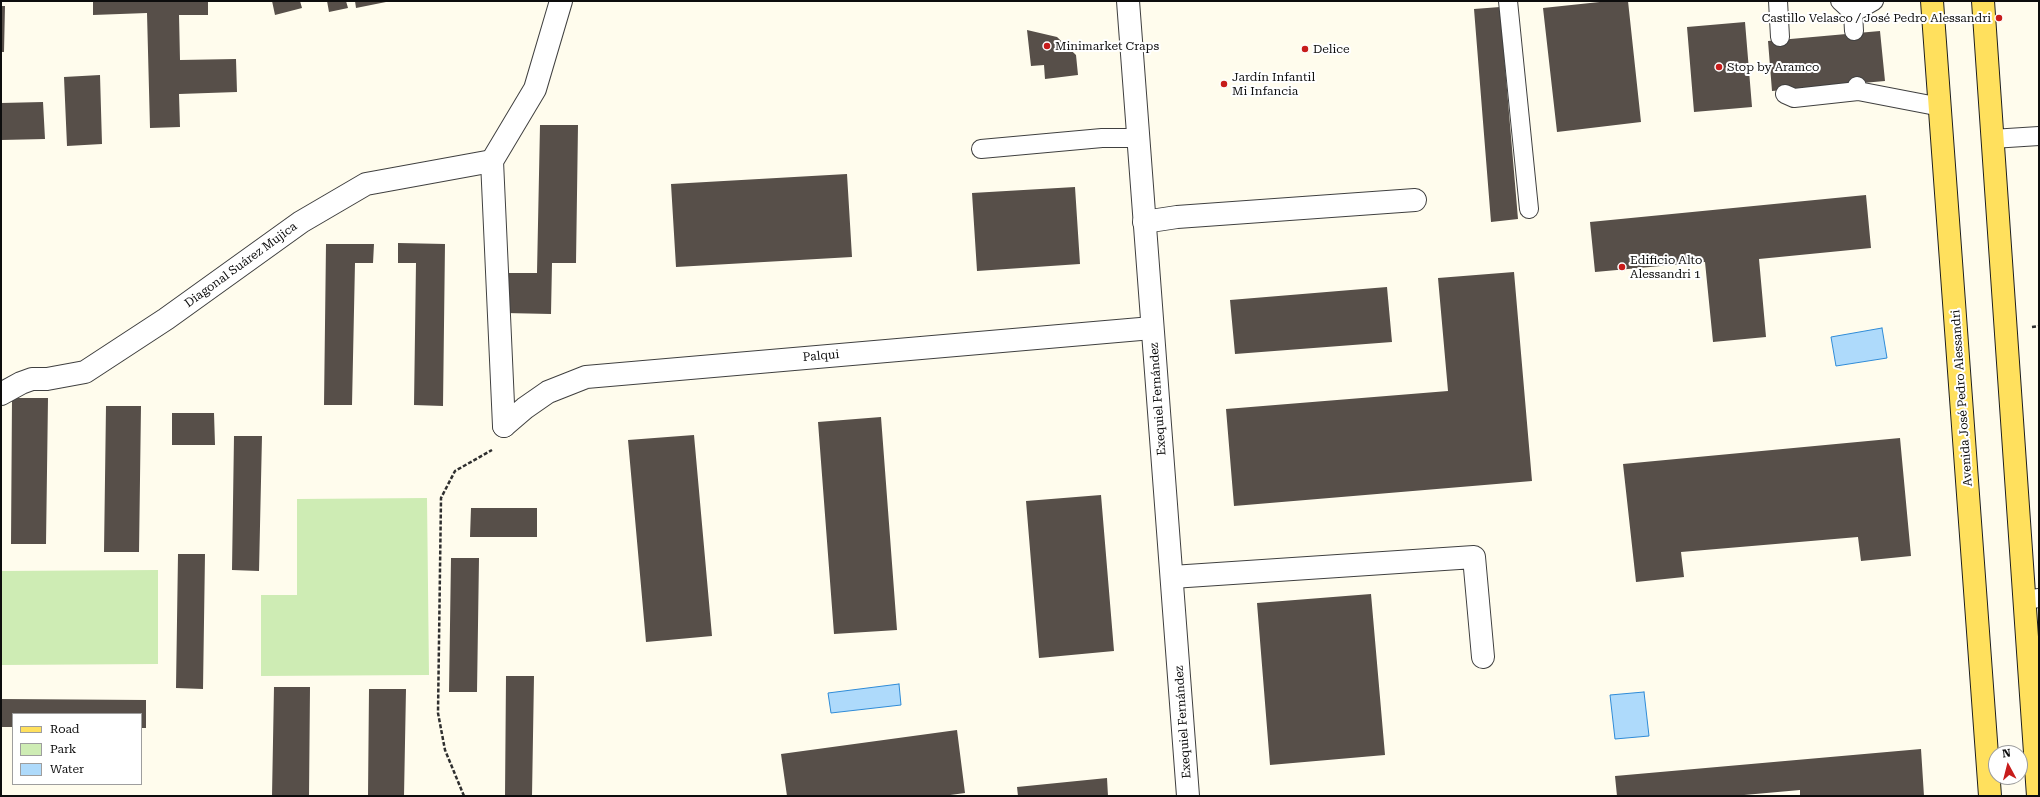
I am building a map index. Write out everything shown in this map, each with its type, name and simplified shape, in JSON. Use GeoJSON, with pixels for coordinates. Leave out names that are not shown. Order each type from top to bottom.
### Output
{"type":"FeatureCollection","features":[{"type":"Feature","properties":{"kind":"main road","name":"Avenida José Pedro Alessandri"},"geometry":{"type":"LineString","coordinates":[[1932,1],[1941,107],[1990,796]]}},
{"type":"Feature","properties":{"kind":"main road"},"geometry":{"type":"LineString","coordinates":[[1983,1],[1992,139],[2032,599],[2038,796]]}},
{"type":"Feature","properties":{"kind":"street"},"geometry":{"type":"LineString","coordinates":[[504,426],[492,161],[536,89],[561,1]]}},
{"type":"Feature","properties":{"kind":"street","name":"Exequiel Fernández"},"geometry":{"type":"LineString","coordinates":[[1128,1],[1188,796]]}},
{"type":"Feature","properties":{"kind":"street","name":"Diagonal Suárez Mujica"},"geometry":{"type":"LineString","coordinates":[[1,394],[32,379],[47,379],[85,372],[166,319],[301,222],[366,184],[492,161]]}},
{"type":"Feature","properties":{"kind":"street"},"geometry":{"type":"LineString","coordinates":[[1144,222],[1177,217],[1415,200]]}},
{"type":"Feature","properties":{"kind":"street","name":"Palqui"},"geometry":{"type":"LineString","coordinates":[[504,426],[525,408],[548,392],[586,377],[1152,328]]}},
{"type":"Feature","properties":{"kind":"street"},"geometry":{"type":"LineString","coordinates":[[1172,577],[1474,557],[1483,657]]}},
{"type":"Feature","properties":{"kind":"lane"},"geometry":{"type":"LineString","coordinates":[[1508,1],[1529,209]]}},
{"type":"Feature","properties":{"kind":"lane"},"geometry":{"type":"LineString","coordinates":[[1778,1],[1780,37]]}},
{"type":"Feature","properties":{"kind":"lane"},"geometry":{"type":"LineString","coordinates":[[1840,1],[1853,13],[1854,31]]}},
{"type":"Feature","properties":{"kind":"lane"},"geometry":{"type":"LineString","coordinates":[[1853,13],[1874,1]]}},
{"type":"Feature","properties":{"kind":"lane"},"geometry":{"type":"LineString","coordinates":[[1785,94],[1794,98],[1858,89],[1941,107]]}},
{"type":"Feature","properties":{"kind":"lane"},"geometry":{"type":"LineString","coordinates":[[1992,139],[2039,136]]}},
{"type":"Feature","properties":{"kind":"lane"},"geometry":{"type":"LineString","coordinates":[[981,149],[1102,138],[1138,138]]}},
{"type":"Feature","properties":{"kind":"path"},"geometry":{"type":"LineString","coordinates":[[464,796],[445,750],[438,713],[441,498],[455,471],[499,447],[504,426]]}},
{"type":"Feature","properties":{"kind":"green space"},"geometry":{"type":"Polygon","coordinates":[[[427,498],[429,675],[261,676],[261,595],[297,595],[297,499],[427,498]]]}},
{"type":"Feature","properties":{"kind":"green space"},"geometry":{"type":"Polygon","coordinates":[[[158,570],[158,664],[1,665],[1,571],[158,570]]]}},
{"type":"Feature","properties":{"kind":"water"},"geometry":{"type":"Polygon","coordinates":[[[1882,328],[1887,358],[1836,366],[1831,337],[1882,328]]]}},
{"type":"Feature","properties":{"kind":"water"},"geometry":{"type":"Polygon","coordinates":[[[899,684],[901,705],[831,713],[828,693],[899,684]]]}},
{"type":"Feature","properties":{"kind":"water"},"geometry":{"type":"Polygon","coordinates":[[[1644,692],[1649,736],[1615,739],[1610,695],[1644,692]]]}},
{"type":"Feature","properties":{"kind":"building"},"geometry":{"type":"Polygon","coordinates":[[[93,1],[208,1],[208,15],[179,15],[180,60],[236,59],[237,92],[179,94],[180,127],[150,128],[147,13],[93,15],[93,1]]]}},
{"type":"Feature","properties":{"kind":"building"},"geometry":{"type":"Polygon","coordinates":[[[272,1],[300,1],[302,8],[275,15],[272,1]]]}},
{"type":"Feature","properties":{"kind":"building"},"geometry":{"type":"Polygon","coordinates":[[[327,1],[346,1],[348,8],[329,12],[327,1]]]}},
{"type":"Feature","properties":{"kind":"building"},"geometry":{"type":"Polygon","coordinates":[[[355,1],[386,1],[386,2],[356,8],[355,1]]]}},
{"type":"Feature","properties":{"kind":"building"},"geometry":{"type":"Polygon","coordinates":[[[1609,1],[1628,1],[1641,122],[1557,132],[1543,8],[1609,1]]]}},
{"type":"Feature","properties":{"kind":"building"},"geometry":{"type":"Polygon","coordinates":[[[1,6],[5,6],[4,52],[1,52],[1,6]]]}},
{"type":"Feature","properties":{"kind":"building"},"geometry":{"type":"Polygon","coordinates":[[[1500,7],[1518,219],[1491,222],[1474,9],[1500,7]]]}},
{"type":"Feature","properties":{"kind":"building","name":"Stop by Aramco"},"geometry":{"type":"Polygon","coordinates":[[[1745,22],[1752,107],[1694,112],[1687,27],[1745,22]]]}},
{"type":"Feature","properties":{"kind":"building","name":"Minimarket Craps"},"geometry":{"type":"Polygon","coordinates":[[[1027,30],[1057,37],[1076,55],[1078,75],[1045,79],[1044,65],[1031,66],[1027,30]]]}},
{"type":"Feature","properties":{"kind":"building"},"geometry":{"type":"Polygon","coordinates":[[[1880,31],[1885,81],[1772,91],[1768,41],[1880,31]]]}},
{"type":"Feature","properties":{"kind":"building"},"geometry":{"type":"Polygon","coordinates":[[[100,75],[102,144],[67,146],[64,77],[100,75]]]}},
{"type":"Feature","properties":{"kind":"building"},"geometry":{"type":"Polygon","coordinates":[[[43,102],[45,139],[1,140],[1,103],[43,102]]]}},
{"type":"Feature","properties":{"kind":"building"},"geometry":{"type":"Polygon","coordinates":[[[540,125],[578,125],[576,263],[552,263],[551,314],[505,313],[506,273],[537,273],[540,125]]]}},
{"type":"Feature","properties":{"kind":"building"},"geometry":{"type":"Polygon","coordinates":[[[847,174],[852,257],[676,267],[671,184],[847,174]]]}},
{"type":"Feature","properties":{"kind":"building"},"geometry":{"type":"Polygon","coordinates":[[[1075,187],[1080,264],[977,271],[972,193],[1075,187]]]}},
{"type":"Feature","properties":{"kind":"building","name":"Edificio Alto Alessandri 1"},"geometry":{"type":"Polygon","coordinates":[[[1866,195],[1871,248],[1759,259],[1766,337],[1713,342],[1705,262],[1595,272],[1590,222],[1866,195]]]}},
{"type":"Feature","properties":{"kind":"building"},"geometry":{"type":"Polygon","coordinates":[[[398,243],[445,244],[443,406],[414,405],[416,263],[398,263],[398,243]]]}},
{"type":"Feature","properties":{"kind":"building"},"geometry":{"type":"Polygon","coordinates":[[[326,244],[374,244],[373,263],[355,263],[352,405],[324,405],[326,244]]]}},
{"type":"Feature","properties":{"kind":"building"},"geometry":{"type":"Polygon","coordinates":[[[1514,272],[1532,481],[1234,506],[1226,409],[1448,391],[1438,278],[1514,272]]]}},
{"type":"Feature","properties":{"kind":"building"},"geometry":{"type":"Polygon","coordinates":[[[1387,287],[1392,342],[1235,354],[1230,300],[1387,287]]]}},
{"type":"Feature","properties":{"kind":"building"},"geometry":{"type":"Polygon","coordinates":[[[12,398],[48,398],[46,544],[11,544],[12,398]]]}},
{"type":"Feature","properties":{"kind":"building"},"geometry":{"type":"Polygon","coordinates":[[[106,406],[141,406],[139,552],[104,552],[106,406]]]}},
{"type":"Feature","properties":{"kind":"building"},"geometry":{"type":"Polygon","coordinates":[[[172,413],[214,413],[215,445],[172,445],[172,413]]]}},
{"type":"Feature","properties":{"kind":"building"},"geometry":{"type":"Polygon","coordinates":[[[881,417],[897,630],[834,634],[818,422],[881,417]]]}},
{"type":"Feature","properties":{"kind":"building"},"geometry":{"type":"Polygon","coordinates":[[[694,435],[712,636],[646,642],[628,440],[694,435]]]}},
{"type":"Feature","properties":{"kind":"building"},"geometry":{"type":"Polygon","coordinates":[[[234,436],[262,436],[259,571],[232,570],[234,436]]]}},
{"type":"Feature","properties":{"kind":"building"},"geometry":{"type":"Polygon","coordinates":[[[1900,438],[1911,556],[1861,561],[1858,537],[1681,552],[1684,577],[1636,582],[1623,464],[1900,438]]]}},
{"type":"Feature","properties":{"kind":"building"},"geometry":{"type":"Polygon","coordinates":[[[1101,495],[1114,651],[1039,658],[1026,501],[1101,495]]]}},
{"type":"Feature","properties":{"kind":"building"},"geometry":{"type":"Polygon","coordinates":[[[471,508],[537,508],[537,537],[470,537],[471,508]]]}},
{"type":"Feature","properties":{"kind":"building"},"geometry":{"type":"Polygon","coordinates":[[[178,554],[205,554],[203,689],[176,688],[178,554]]]}},
{"type":"Feature","properties":{"kind":"building"},"geometry":{"type":"Polygon","coordinates":[[[451,558],[479,558],[477,692],[449,692],[451,558]]]}},
{"type":"Feature","properties":{"kind":"building"},"geometry":{"type":"Polygon","coordinates":[[[1371,594],[1385,755],[1270,765],[1257,603],[1371,594]]]}},
{"type":"Feature","properties":{"kind":"building"},"geometry":{"type":"Polygon","coordinates":[[[506,676],[534,676],[532,796],[505,796],[506,676]]]}},
{"type":"Feature","properties":{"kind":"building"},"geometry":{"type":"Polygon","coordinates":[[[274,687],[310,687],[309,796],[272,796],[274,687]]]}},
{"type":"Feature","properties":{"kind":"building"},"geometry":{"type":"Polygon","coordinates":[[[369,689],[406,689],[404,796],[368,796],[369,689]]]}},
{"type":"Feature","properties":{"kind":"building"},"geometry":{"type":"Polygon","coordinates":[[[1,699],[146,700],[146,728],[142,728],[142,713],[12,713],[12,727],[1,727],[1,699]]]}},
{"type":"Feature","properties":{"kind":"building"},"geometry":{"type":"Polygon","coordinates":[[[957,730],[965,793],[943,796],[787,796],[781,754],[957,730]]]}},
{"type":"Feature","properties":{"kind":"building"},"geometry":{"type":"Polygon","coordinates":[[[1921,749],[1924,796],[1800,796],[1800,790],[1733,796],[1617,796],[1615,776],[1921,749]]]}},
{"type":"Feature","properties":{"kind":"building"},"geometry":{"type":"Polygon","coordinates":[[[1107,778],[1108,796],[1018,796],[1017,787],[1107,778]]]}},
{"type":"Feature","properties":{"kind":"place","name":"Castillo Velasco / José Pedro Alessandri"},"geometry":{"type":"Point","coordinates":[1999,18]}},
{"type":"Feature","properties":{"kind":"place","name":"Minimarket Craps"},"geometry":{"type":"Point","coordinates":[1047,46]}},
{"type":"Feature","properties":{"kind":"place","name":"Delice"},"geometry":{"type":"Point","coordinates":[1305,49]}},
{"type":"Feature","properties":{"kind":"place","name":"Stop by Aramco"},"geometry":{"type":"Point","coordinates":[1719,67]}},
{"type":"Feature","properties":{"kind":"place","name":"Jardín Infantil Mi Infancia"},"geometry":{"type":"Point","coordinates":[1224,84]}},
{"type":"Feature","properties":{"kind":"place","name":"Edificio Alto Alessandri 1"},"geometry":{"type":"Point","coordinates":[1622,267]}}]}
